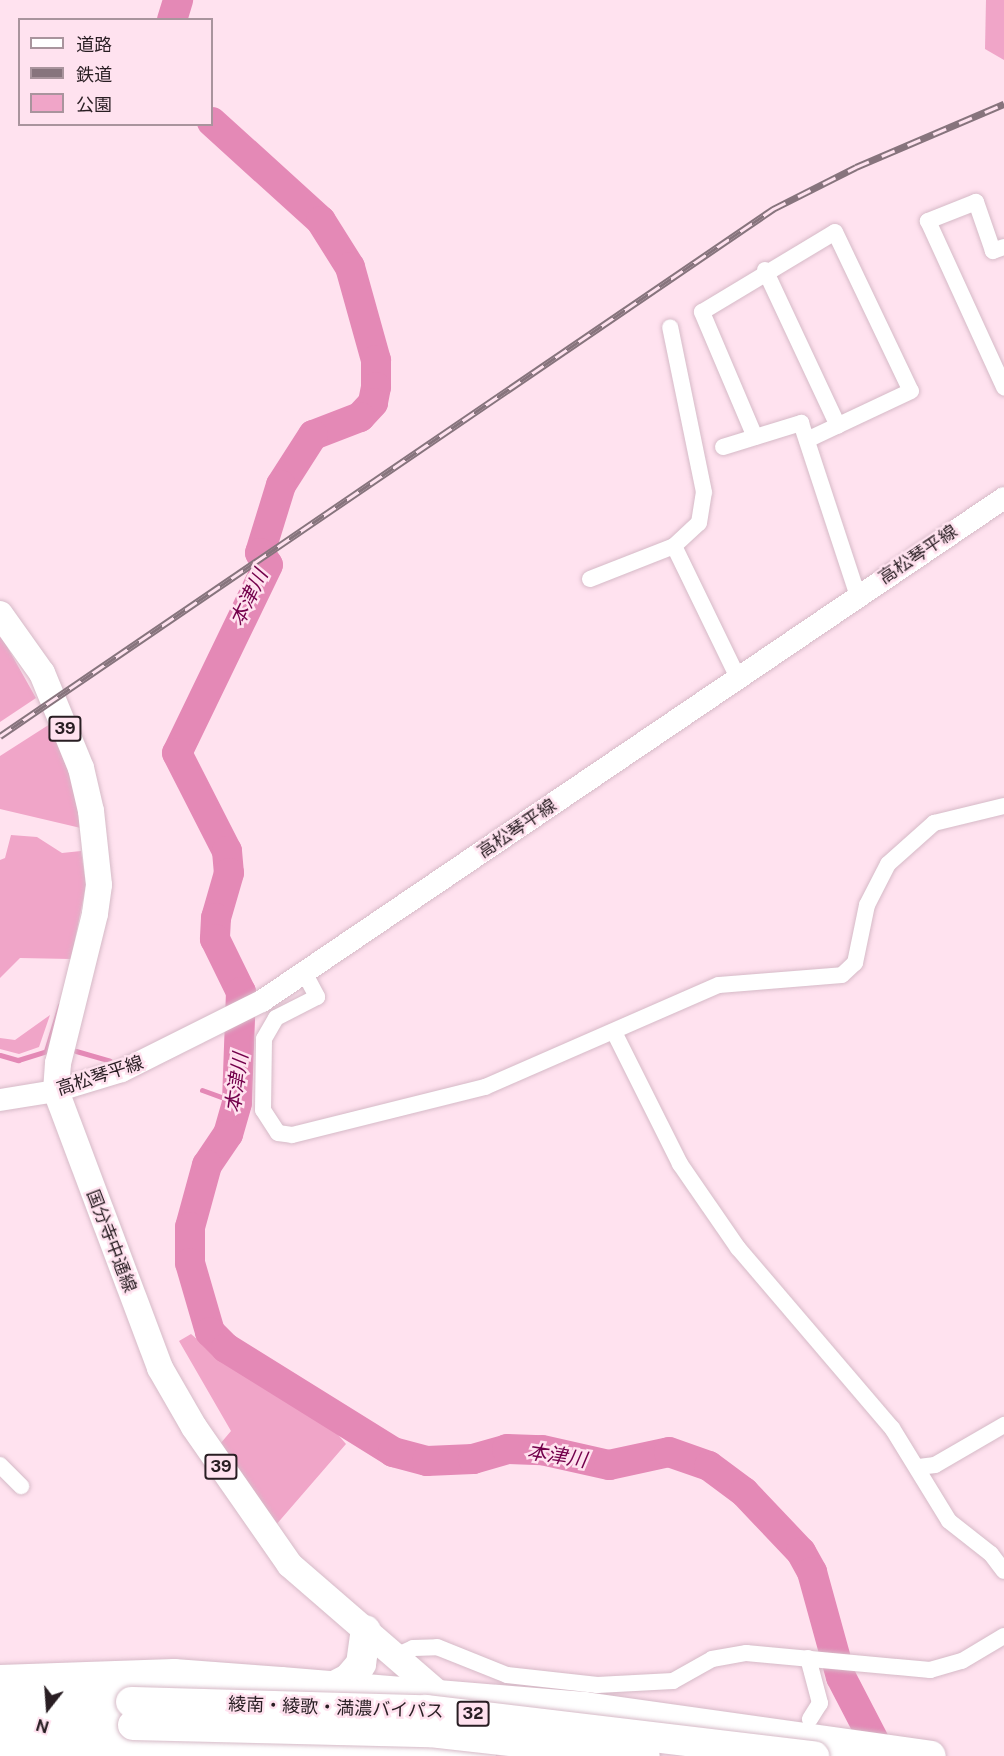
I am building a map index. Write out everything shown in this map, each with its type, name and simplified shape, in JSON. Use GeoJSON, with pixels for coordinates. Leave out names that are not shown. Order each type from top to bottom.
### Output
{"type":"FeatureCollection","features":[{"type":"Feature","properties":{"kind":"highway"},"geometry":{"type":"LineString","coordinates":[[332,1687],[348,1679],[361,1664],[366,1630]]}},
{"type":"Feature","properties":{"kind":"highway"},"geometry":{"type":"LineString","coordinates":[[0,1680],[174,1674],[440,1695],[584,1707],[818,1738],[931,1756]]}},
{"type":"Feature","properties":{"kind":"highway","name":"綾南・綾歌・満濃バイパス"},"geometry":{"type":"LineString","coordinates":[[0,1707],[430,1732],[645,1756]]}},
{"type":"Feature","properties":{"kind":"highway","name":"綾南・綾歌・満濃バイパス"},"geometry":{"type":"LineString","coordinates":[[0,1731],[132,1714],[426,1710],[818,1738]]}},
{"type":"Feature","properties":{"kind":"highway"},"geometry":{"type":"LineString","coordinates":[[0,1751],[335,1750],[481,1756]]}},
{"type":"Feature","properties":{"kind":"main road","name":"高松琴平線"},"geometry":{"type":"LineString","coordinates":[[0,1100],[56,1091],[122,1071],[223,1024],[262,1001],[1004,498]]}},
{"type":"Feature","properties":{"kind":"main road","name":"国分寺中通線"},"geometry":{"type":"LineString","coordinates":[[0,614],[42,673],[81,768],[94,832],[99,885],[95,915],[58,1063],[56,1091],[160,1368],[194,1427],[290,1565],[510,1756]]}},
{"type":"Feature","properties":{"kind":"street"},"geometry":{"type":"LineString","coordinates":[[1004,247],[993,251],[976,202],[928,221],[1004,387]]}},
{"type":"Feature","properties":{"kind":"street"},"geometry":{"type":"LineString","coordinates":[[754,437],[702,312],[765,270],[835,232],[911,391],[807,440]]}},
{"type":"Feature","properties":{"kind":"street"},"geometry":{"type":"LineString","coordinates":[[765,270],[838,426]]}},
{"type":"Feature","properties":{"kind":"street"},"geometry":{"type":"LineString","coordinates":[[590,579],[674,546],[699,523],[704,492],[670,327]]}},
{"type":"Feature","properties":{"kind":"street"},"geometry":{"type":"LineString","coordinates":[[723,447],[801,423],[858,596]]}},
{"type":"Feature","properties":{"kind":"street"},"geometry":{"type":"LineString","coordinates":[[674,546],[738,678]]}},
{"type":"Feature","properties":{"kind":"street"},"geometry":{"type":"LineString","coordinates":[[305,974],[317,997],[276,1018],[264,1039],[263,1110],[278,1133],[292,1135],[436,1103],[614,1032],[719,985],[842,975],[855,963],[867,906],[888,864],[934,823],[1004,806]]}},
{"type":"Feature","properties":{"kind":"street"},"geometry":{"type":"LineString","coordinates":[[614,1032],[680,1164],[738,1248],[892,1428],[919,1467],[949,1521],[991,1554],[1004,1571]]}},
{"type":"Feature","properties":{"kind":"street"},"geometry":{"type":"LineString","coordinates":[[919,1467],[935,1465],[1004,1425]]}},
{"type":"Feature","properties":{"kind":"street"},"geometry":{"type":"LineString","coordinates":[[0,1466],[21,1486]]}},
{"type":"Feature","properties":{"kind":"street"},"geometry":{"type":"LineString","coordinates":[[396,1656],[413,1648],[436,1647],[507,1676],[597,1685],[673,1682],[712,1659],[746,1653],[930,1670],[962,1661],[1004,1636]]}},
{"type":"Feature","properties":{"kind":"street"},"geometry":{"type":"LineString","coordinates":[[813,1658],[820,1703],[818,1738]]}},
{"type":"Feature","properties":{"kind":"green space"},"geometry":{"type":"Polygon","coordinates":[[[986,0],[1004,0],[1004,60],[985,49],[986,0]]]}},
{"type":"Feature","properties":{"kind":"green space"},"geometry":{"type":"Polygon","coordinates":[[[0,634],[36,698],[0,722],[0,634]]]}},
{"type":"Feature","properties":{"kind":"green space"},"geometry":{"type":"Polygon","coordinates":[[[50,724],[76,792],[85,829],[0,809],[0,756],[50,724]]]}},
{"type":"Feature","properties":{"kind":"green space"},"geometry":{"type":"Polygon","coordinates":[[[11,835],[37,837],[62,853],[81,851],[86,885],[71,959],[20,958],[0,978],[0,860],[5,858],[11,835]]]}},
{"type":"Feature","properties":{"kind":"green space"},"geometry":{"type":"Polygon","coordinates":[[[50,1015],[39,1047],[19,1054],[0,1049],[0,1038],[15,1040],[50,1015]]]}},
{"type":"Feature","properties":{"kind":"green space"},"geometry":{"type":"Polygon","coordinates":[[[191,1334],[223,1361],[320,1414],[346,1444],[275,1526],[220,1444],[231,1431],[179,1341],[191,1334]]]}},
{"type":"Feature","properties":{"kind":"waterway","name":"本津川"},"geometry":{"type":"LineString","coordinates":[[173,18],[178,0]]}},
{"type":"Feature","properties":{"kind":"waterway","name":"本津川"},"geometry":{"type":"LineString","coordinates":[[213,123],[321,221],[350,267],[376,360],[376,387],[373,403],[360,417],[313,435],[281,485],[260,553],[268,565],[177,753],[227,851],[229,873],[216,918],[215,939],[241,992],[237,1103],[228,1134],[207,1165],[190,1227],[190,1263],[210,1332],[226,1348],[393,1452],[427,1461],[473,1459],[507,1449],[542,1450],[609,1465],[669,1452],[709,1466],[744,1492],[801,1552],[812,1572],[841,1677],[882,1756]]}},
{"type":"Feature","properties":{"kind":"waterway"},"geometry":{"type":"LineString","coordinates":[[46,1051],[60,1005]]}},
{"type":"Feature","properties":{"kind":"waterway"},"geometry":{"type":"LineString","coordinates":[[0,1055],[18,1060],[47,1051]]}},
{"type":"Feature","properties":{"kind":"waterway"},"geometry":{"type":"LineString","coordinates":[[76,1051],[110,1061]]}},
{"type":"Feature","properties":{"kind":"waterway"},"geometry":{"type":"LineString","coordinates":[[202,1090],[237,1103]]}},
{"type":"Feature","properties":{"kind":"railway"},"geometry":{"type":"LineString","coordinates":[[0,736],[773,209],[856,167],[1004,104]]}}]}
